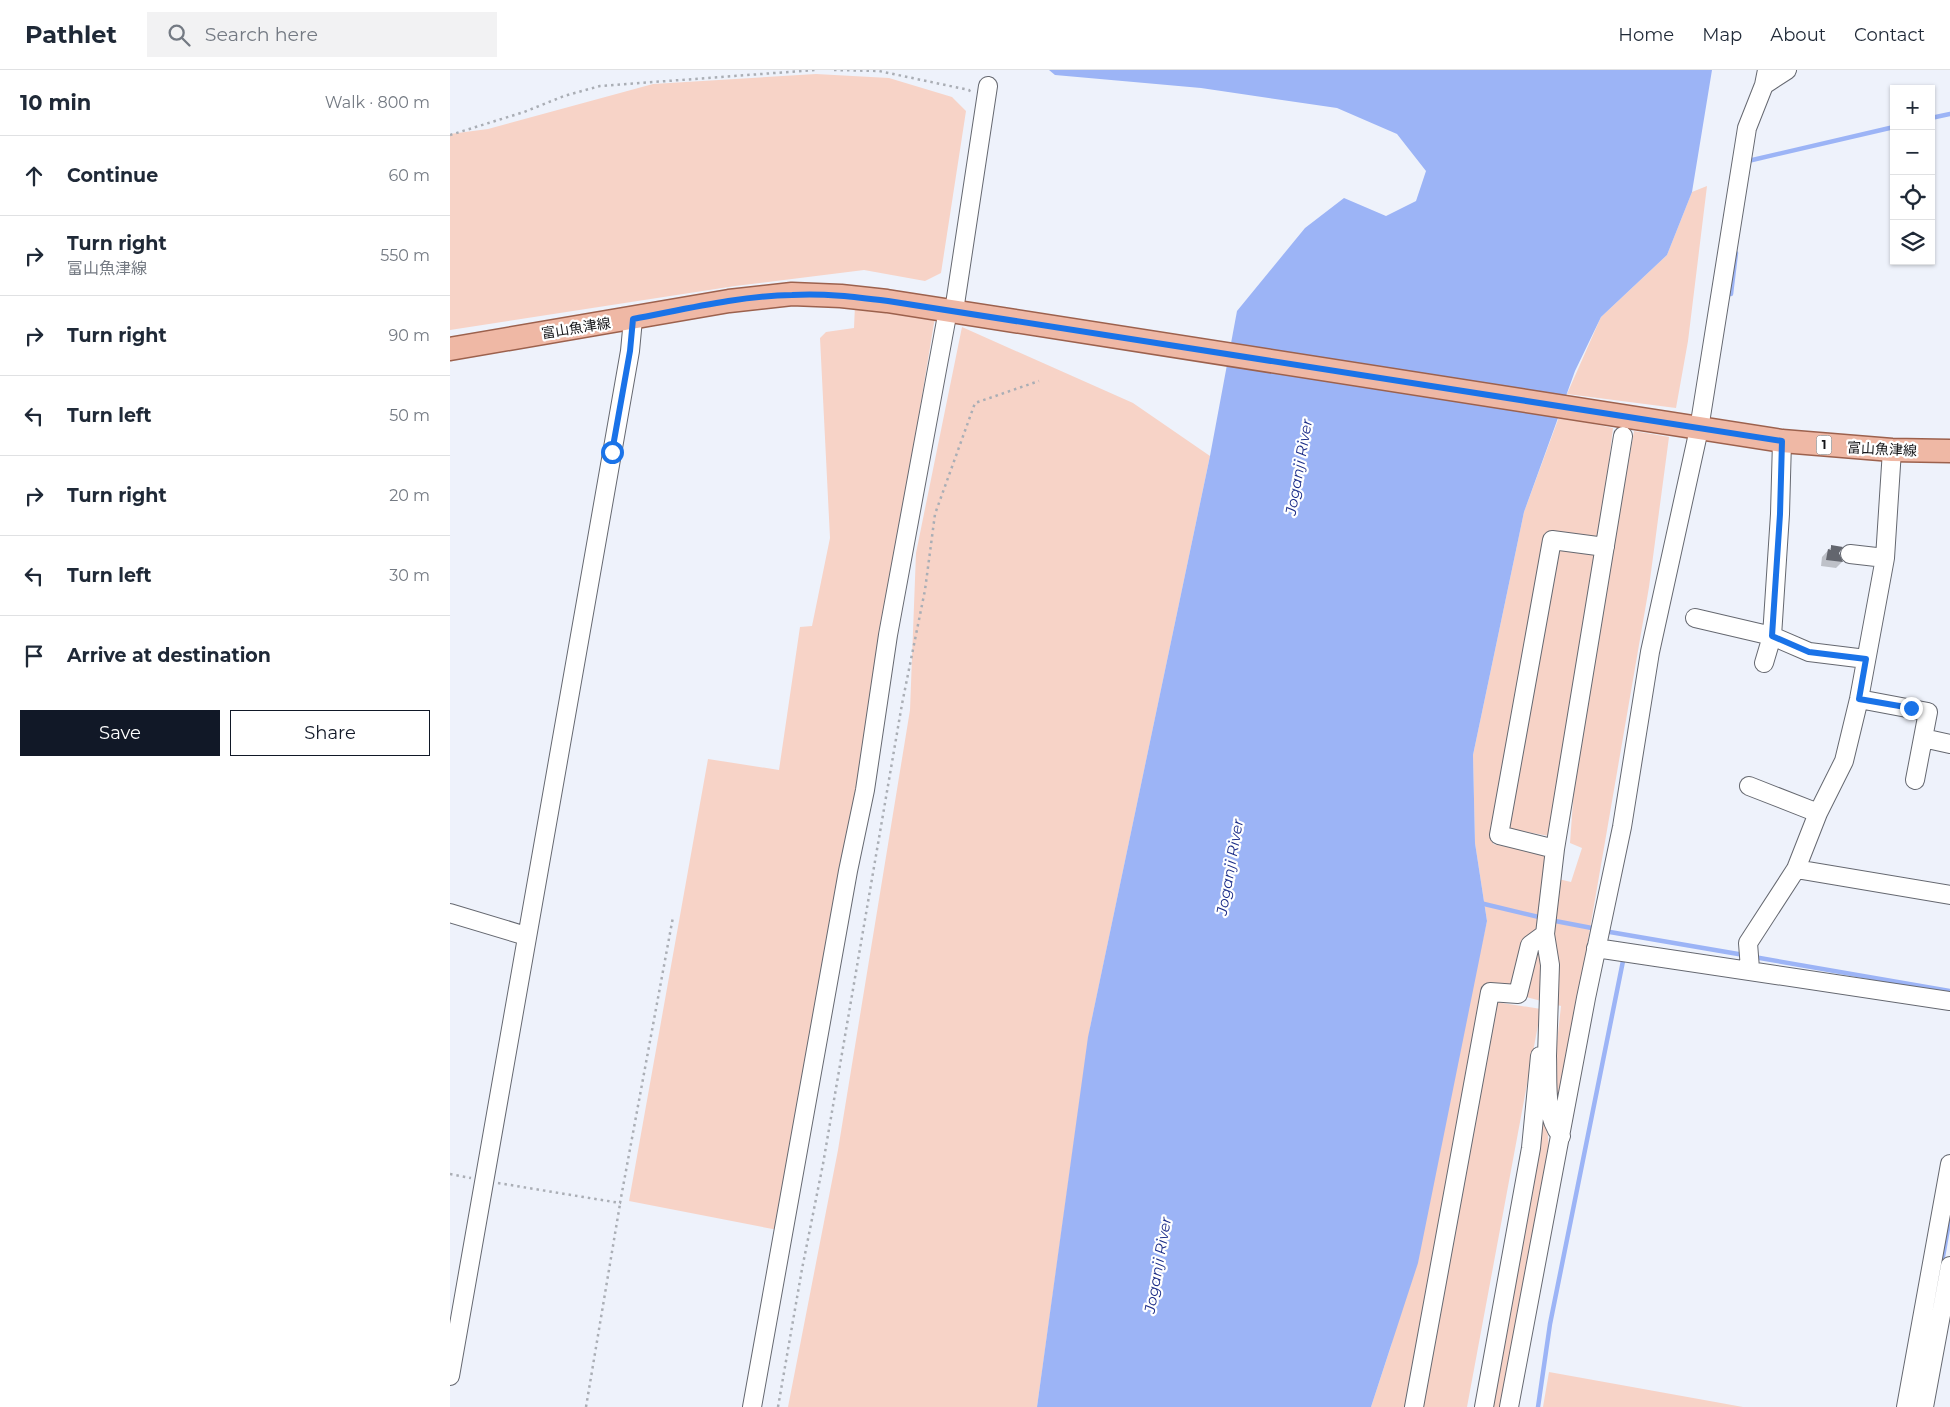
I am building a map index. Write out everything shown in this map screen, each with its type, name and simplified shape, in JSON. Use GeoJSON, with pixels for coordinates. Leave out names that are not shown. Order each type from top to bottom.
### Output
{"type":"FeatureCollection","features":[{"type":"Feature","properties":{"kind":"main road","name":"富山魚津線"},"geometry":{"type":"LineString","coordinates":[[450,349],[729,301],[792,294],[840,296],[922,306],[1675,426],[1782,441],[1892,450],[1950,451]]}},
{"type":"Feature","properties":{"kind":"street"},"geometry":{"type":"LineString","coordinates":[[1509,1407],[1596,948],[1622,827],[1650,652],[1699,429],[1747,128],[1765,78],[1787,70]]}},
{"type":"Feature","properties":{"kind":"street"},"geometry":{"type":"LineString","coordinates":[[752,1407],[865,790],[890,626],[954,311],[981,90]]}},
{"type":"Feature","properties":{"kind":"street"},"geometry":{"type":"LineString","coordinates":[[450,1376],[526,936],[591,583],[630,351],[633,319]]}},
{"type":"Feature","properties":{"kind":"street"},"geometry":{"type":"LineString","coordinates":[[1561,1136],[1553,1126],[1550,1112],[1547,1056],[1550,965],[1545,934],[1555,849],[1623,436]]}},
{"type":"Feature","properties":{"kind":"street"},"geometry":{"type":"LineString","coordinates":[[1764,663],[1772,636],[1780,514],[1782,441]]}},
{"type":"Feature","properties":{"kind":"street"},"geometry":{"type":"LineString","coordinates":[[1750,969],[1748,943],[1796,869],[1818,813],[1844,761],[1859,699],[1885,558],[1892,450]]}},
{"type":"Feature","properties":{"kind":"street"},"geometry":{"type":"LineString","coordinates":[[1555,849],[1499,835],[1552,540],[1605,547]]}},
{"type":"Feature","properties":{"kind":"street"},"geometry":{"type":"LineString","coordinates":[[1850,554],[1885,558]]}},
{"type":"Feature","properties":{"kind":"street"},"geometry":{"type":"LineString","coordinates":[[1695,618],[1772,636],[1809,652],[1866,659]]}},
{"type":"Feature","properties":{"kind":"street"},"geometry":{"type":"LineString","coordinates":[[1859,699],[1928,712],[1915,780]]}},
{"type":"Feature","properties":{"kind":"street"},"geometry":{"type":"LineString","coordinates":[[1923,738],[1950,744]]}},
{"type":"Feature","properties":{"kind":"street"},"geometry":{"type":"LineString","coordinates":[[1749,786],[1818,813]]}},
{"type":"Feature","properties":{"kind":"street"},"geometry":{"type":"LineString","coordinates":[[1796,869],[1950,895]]}},
{"type":"Feature","properties":{"kind":"street"},"geometry":{"type":"LineString","coordinates":[[450,913],[526,936]]}},
{"type":"Feature","properties":{"kind":"street"},"geometry":{"type":"LineString","coordinates":[[1414,1407],[1490,992],[1518,994],[1530,945],[1545,934]]}},
{"type":"Feature","properties":{"kind":"street"},"geometry":{"type":"LineString","coordinates":[[1596,948],[1750,969],[1950,1001]]}},
{"type":"Feature","properties":{"kind":"street"},"geometry":{"type":"LineString","coordinates":[[1484,1407],[1531,1148],[1540,1056],[1547,1056]]}},
{"type":"Feature","properties":{"kind":"street"},"geometry":{"type":"LineString","coordinates":[[1906,1407],[1950,1164]]}},
{"type":"Feature","properties":{"kind":"street"},"geometry":{"type":"LineString","coordinates":[[1924,1407],[1950,1266]]}},
{"type":"Feature","properties":{"kind":"path"},"geometry":{"type":"LineString","coordinates":[[450,136],[524,112],[564,96],[600,86],[815,70]]}},
{"type":"Feature","properties":{"kind":"path"},"geometry":{"type":"LineString","coordinates":[[834,70],[879,71],[969,90],[981,90]]}},
{"type":"Feature","properties":{"kind":"path"},"geometry":{"type":"LineString","coordinates":[[778,1407],[802,1268],[825,1154],[902,704],[925,590],[935,514],[975,403],[1040,381]]}},
{"type":"Feature","properties":{"kind":"path"},"geometry":{"type":"LineString","coordinates":[[586,1407],[620,1204],[673,917]]}},
{"type":"Feature","properties":{"kind":"path"},"geometry":{"type":"LineString","coordinates":[[450,1174],[620,1204]]}},
{"type":"Feature","properties":{"kind":"shaded area"},"geometry":{"type":"Polygon","coordinates":[[[816,74],[889,78],[952,97],[966,111],[941,273],[925,281],[864,270],[735,286],[450,330],[450,134],[488,129],[653,84],[816,74]]]}},
{"type":"Feature","properties":{"kind":"shaded area"},"geometry":{"type":"Polygon","coordinates":[[[1707,186],[1688,341],[1676,408],[1567,394],[1601,317],[1667,255],[1692,192],[1707,186]]]}},
{"type":"Feature","properties":{"kind":"shaded area"},"geometry":{"type":"Polygon","coordinates":[[[855,305],[935,317],[870,713],[778,1230],[629,1201],[708,759],[779,770],[800,627],[812,626],[830,538],[820,338],[826,332],[854,328],[855,305]]]}},
{"type":"Feature","properties":{"kind":"shaded area"},"geometry":{"type":"Polygon","coordinates":[[[962,327],[1133,403],[1210,456],[1090,1028],[1037,1407],[788,1407],[838,1150],[910,710],[916,553],[962,327]]]}},
{"type":"Feature","properties":{"kind":"shaded area"},"geometry":{"type":"Polygon","coordinates":[[[1559,417],[1613,428],[1600,539],[1547,535],[1493,844],[1548,855],[1546,876],[1571,882],[1582,848],[1570,843],[1576,760],[1634,431],[1669,437],[1649,587],[1558,1114],[1554,1069],[1561,1006],[1487,987],[1407,1407],[1371,1407],[1391,1346],[1487,921],[1475,843],[1473,755],[1524,512],[1559,417]]]}},
{"type":"Feature","properties":{"kind":"shaded area"},"geometry":{"type":"Polygon","coordinates":[[[1555,548],[1599,553],[1549,836],[1505,828],[1555,548]]]}},
{"type":"Feature","properties":{"kind":"shaded area"},"geometry":{"type":"Polygon","coordinates":[[[1496,1002],[1541,1009],[1467,1407],[1421,1407],[1496,1002]]]}},
{"type":"Feature","properties":{"kind":"shaded area"},"geometry":{"type":"Polygon","coordinates":[[[1543,1080],[1549,1149],[1502,1407],[1489,1407],[1543,1080]]]}},
{"type":"Feature","properties":{"kind":"shaded area"},"geometry":{"type":"Polygon","coordinates":[[[1549,1372],[1743,1407],[1543,1407],[1549,1372]]]}},
{"type":"Feature","properties":{"kind":"water","name":"Joganji River"},"geometry":{"type":"Polygon","coordinates":[[[1049,70],[1712,70],[1692,192],[1667,255],[1601,317],[1575,371],[1524,512],[1473,755],[1475,843],[1487,921],[1418,1263],[1371,1407],[1037,1407],[1088,1037],[1210,456],[1237,311],[1305,228],[1344,198],[1386,216],[1416,201],[1426,171],[1397,134],[1337,108],[1201,88],[1055,75],[1049,70]]]}},
{"type":"Feature","properties":{"kind":"building"},"geometry":{"type":"Polygon","coordinates":[[[1831,545],[1843,547],[1839,553],[1843,562],[1826,560],[1828,549],[1831,550],[1831,545]]]}},
{"type":"Feature","properties":{"kind":"waterway"},"geometry":{"type":"LineString","coordinates":[[1935,117],[1950,114]]}},
{"type":"Feature","properties":{"kind":"waterway"},"geometry":{"type":"LineString","coordinates":[[1747,164],[1748,161],[1890,128]]}},
{"type":"Feature","properties":{"kind":"waterway"},"geometry":{"type":"LineString","coordinates":[[1731,294],[1736,253]]}},
{"type":"Feature","properties":{"kind":"waterway"},"geometry":{"type":"LineString","coordinates":[[1480,903],[1543,918]]}},
{"type":"Feature","properties":{"kind":"waterway"},"geometry":{"type":"LineString","coordinates":[[1550,920],[1597,929]]}},
{"type":"Feature","properties":{"kind":"waterway"},"geometry":{"type":"LineString","coordinates":[[1604,931],[1744,955]]}},
{"type":"Feature","properties":{"kind":"waterway"},"geometry":{"type":"LineString","coordinates":[[1538,1407],[1550,1324],[1624,956]]}},
{"type":"Feature","properties":{"kind":"waterway"},"geometry":{"type":"LineString","coordinates":[[1754,957],[1950,991]]}},
{"type":"Feature","properties":{"kind":"waterway"},"geometry":{"type":"LineString","coordinates":[[1941,1268],[1950,1217]]}},
{"type":"Feature","properties":{"kind":"route"},"geometry":{"type":"LineString","coordinates":[[612,452],[630,351],[633,319],[729,301],[792,294],[888,301],[1675,426],[1782,441],[1780,514],[1772,636],[1809,652],[1866,659],[1859,699],[1911,708]]}}]}
